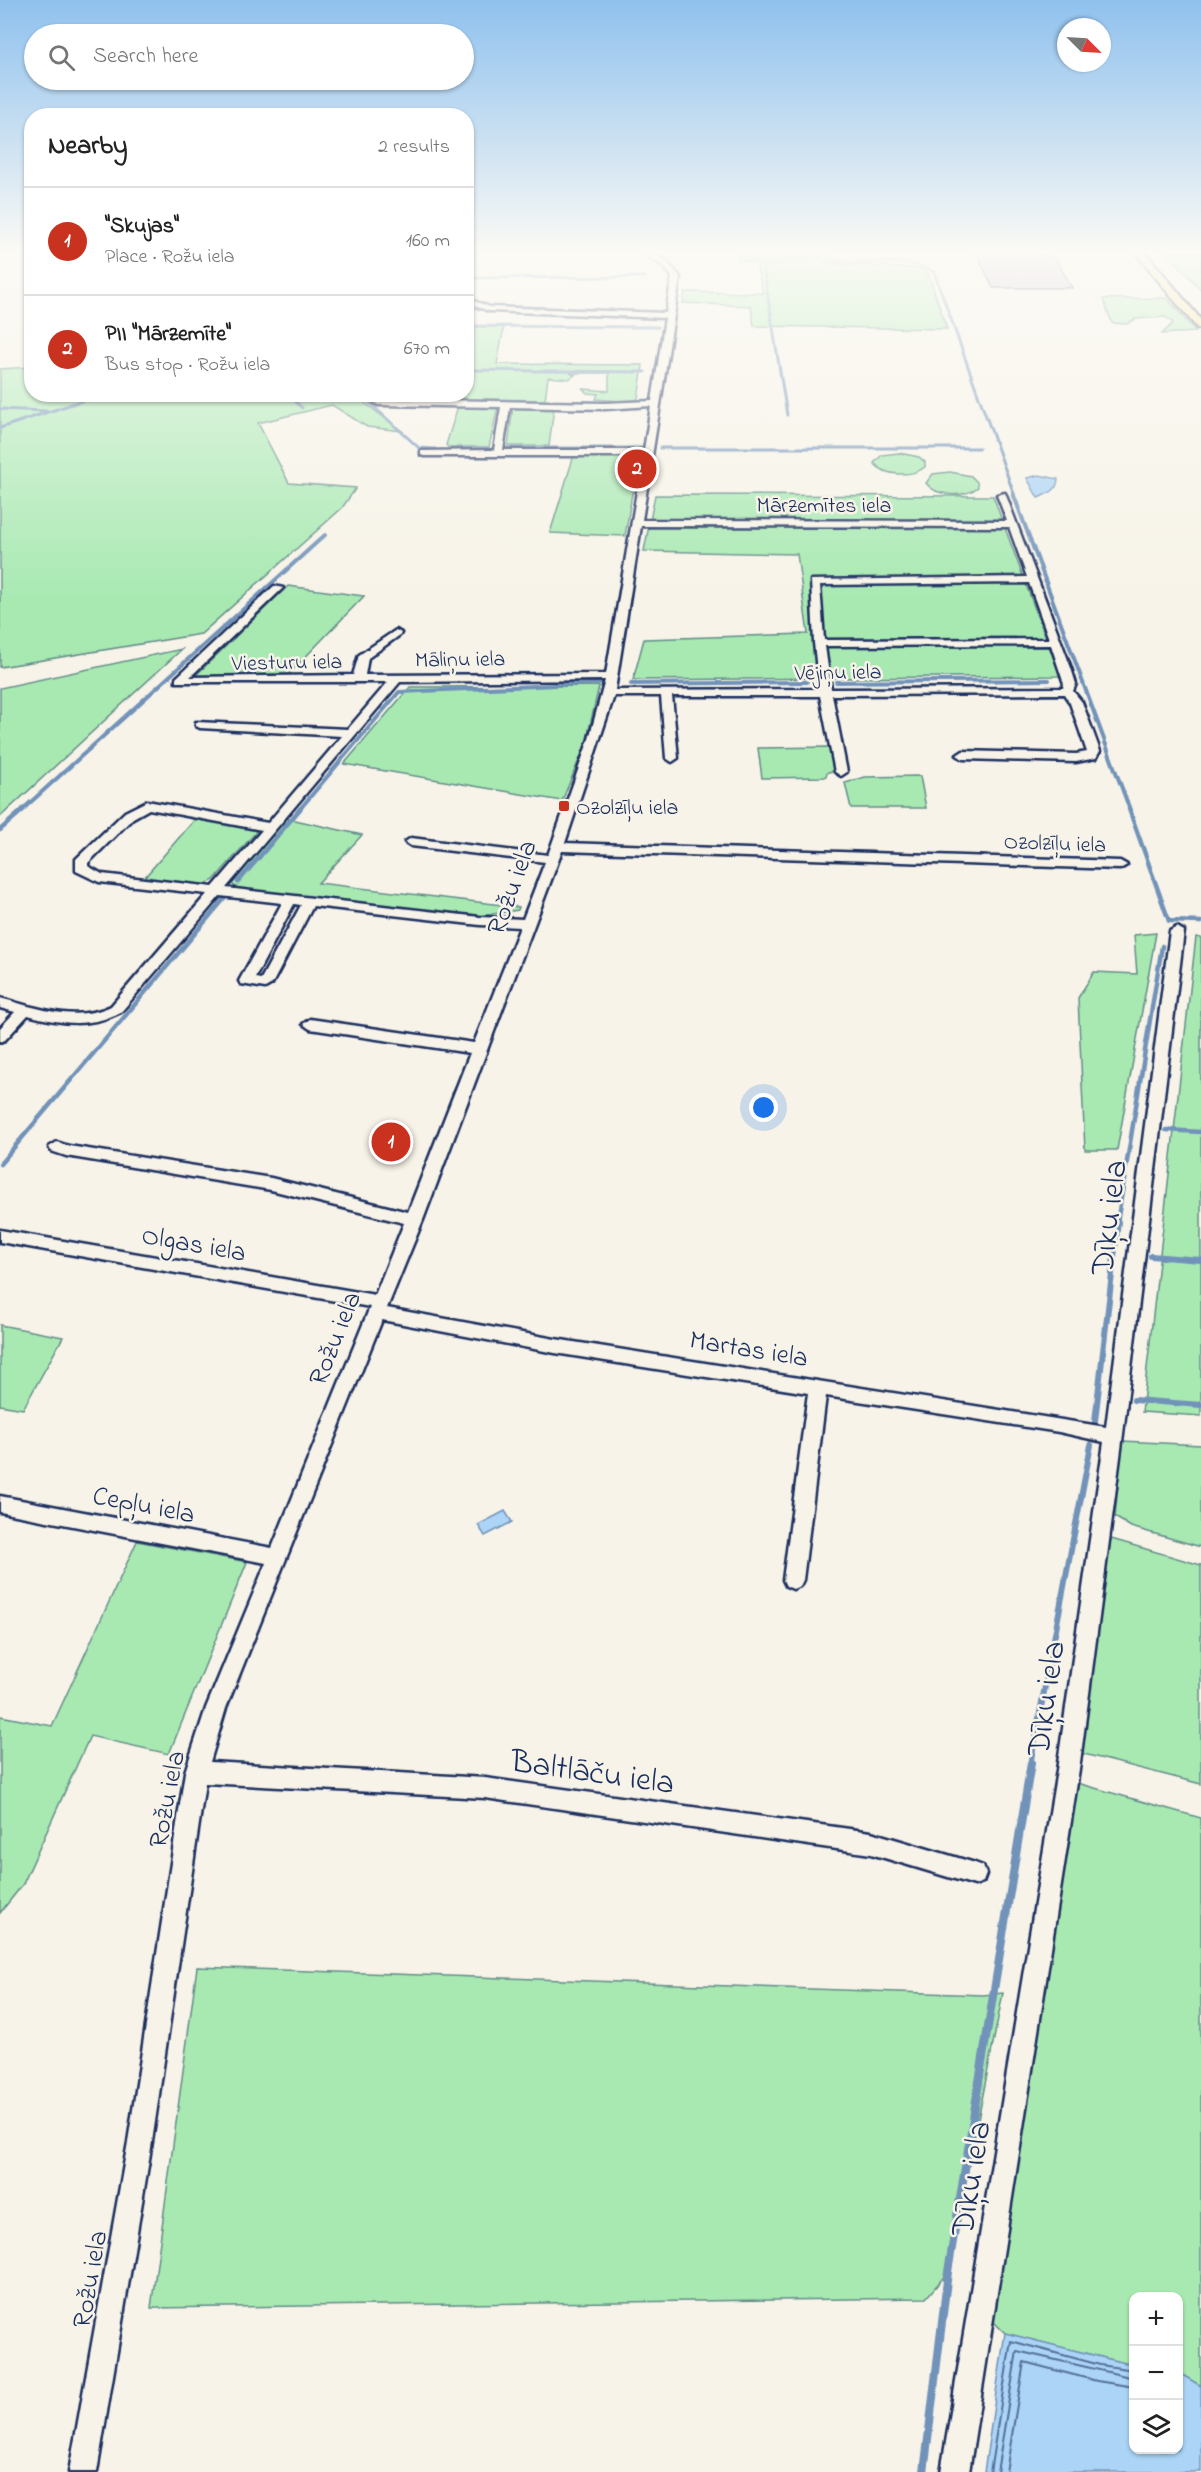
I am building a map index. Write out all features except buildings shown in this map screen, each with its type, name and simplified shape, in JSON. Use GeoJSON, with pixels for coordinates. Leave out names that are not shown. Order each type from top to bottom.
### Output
{"type":"FeatureCollection","features":[{"type":"Feature","properties":{"kind":"street","name":"Rožu iela"},"geometry":{"type":"LineString","coordinates":[[83,2472],[128,2220],[196,1772],[216,1708],[377,1307],[415,1220],[593,749],[612,677],[646,453],[662,367]]}},
{"type":"Feature","properties":{"kind":"street"},"geometry":{"type":"LineString","coordinates":[[378,402],[605,406],[656,402]]}},
{"type":"Feature","properties":{"kind":"street"},"geometry":{"type":"LineString","coordinates":[[498,453],[506,403]]}},
{"type":"Feature","properties":{"kind":"street"},"geometry":{"type":"LineString","coordinates":[[424,453],[646,453]]}},
{"type":"Feature","properties":{"kind":"street"},"geometry":{"type":"LineString","coordinates":[[963,754],[1076,758],[1092,755],[1094,751],[1076,702],[1067,691],[1070,684],[1002,495]]}},
{"type":"Feature","properties":{"kind":"street","name":"Mārzemītes iela"},"geometry":{"type":"LineString","coordinates":[[635,523],[1012,524]]}},
{"type":"Feature","properties":{"kind":"street"},"geometry":{"type":"LineString","coordinates":[[841,772],[825,690],[814,582],[1031,580]]}},
{"type":"Feature","properties":{"kind":"street","name":"Viesturu iela"},"geometry":{"type":"LineString","coordinates":[[278,588],[180,680],[396,680]]}},
{"type":"Feature","properties":{"kind":"street"},"geometry":{"type":"LineString","coordinates":[[358,680],[363,657],[396,633]]}},
{"type":"Feature","properties":{"kind":"street"},"geometry":{"type":"LineString","coordinates":[[819,643],[1055,642]]}},
{"type":"Feature","properties":{"kind":"street","name":"Māliņu iela"},"geometry":{"type":"LineString","coordinates":[[25,1010],[78,1020],[94,1020],[116,1009],[396,680],[612,677]]}},
{"type":"Feature","properties":{"kind":"street","name":"Vējiņu iela"},"geometry":{"type":"LineString","coordinates":[[609,693],[825,690],[1067,691]]}},
{"type":"Feature","properties":{"kind":"street"},"geometry":{"type":"LineString","coordinates":[[666,693],[672,758]]}},
{"type":"Feature","properties":{"kind":"street"},"geometry":{"type":"LineString","coordinates":[[200,724],[351,733]]}},
{"type":"Feature","properties":{"kind":"street"},"geometry":{"type":"LineString","coordinates":[[269,827],[147,805],[129,815],[81,862],[81,868],[99,878],[488,921],[529,922]]}},
{"type":"Feature","properties":{"kind":"street","name":"Ozolzīļu iela"},"geometry":{"type":"LineString","coordinates":[[411,842],[554,853],[1120,865]]}},
{"type":"Feature","properties":{"kind":"street"},"geometry":{"type":"LineString","coordinates":[[290,900],[246,981],[265,984],[309,902]]}},
{"type":"Feature","properties":{"kind":"street"},"geometry":{"type":"LineString","coordinates":[[488,921],[535,906]]}},
{"type":"Feature","properties":{"kind":"street","name":"Dīķu iela"},"geometry":{"type":"LineString","coordinates":[[955,2472],[1068,1770],[1114,1434],[1177,931]]}},
{"type":"Feature","properties":{"kind":"street"},"geometry":{"type":"LineString","coordinates":[[0,1003],[25,1010],[0,1037]]}},
{"type":"Feature","properties":{"kind":"street"},"geometry":{"type":"LineString","coordinates":[[309,1024],[479,1050]]}},
{"type":"Feature","properties":{"kind":"street"},"geometry":{"type":"LineString","coordinates":[[57,1147],[66,1151],[271,1184],[415,1220]]}},
{"type":"Feature","properties":{"kind":"street","name":"Olgas iela"},"geometry":{"type":"LineString","coordinates":[[0,1236],[377,1307]]}},
{"type":"Feature","properties":{"kind":"street","name":"Martas iela"},"geometry":{"type":"LineString","coordinates":[[377,1307],[555,1346],[1059,1425],[1099,1435],[1114,1434]]}},
{"type":"Feature","properties":{"kind":"street"},"geometry":{"type":"LineString","coordinates":[[793,1580],[818,1387]]}},
{"type":"Feature","properties":{"kind":"street","name":"Cepļu iela"},"geometry":{"type":"LineString","coordinates":[[0,1504],[277,1557]]}},
{"type":"Feature","properties":{"kind":"street","name":"Baltlāču iela"},"geometry":{"type":"LineString","coordinates":[[196,1772],[485,1788],[871,1843],[975,1875]]}},
{"type":"Feature","properties":{"kind":"green space"},"geometry":{"type":"Polygon","coordinates":[[[24,367],[24,402],[363,402],[402,431],[367,427],[332,405],[258,423],[289,483],[356,488],[342,508],[201,634],[0,667],[0,369],[24,367]]]}},
{"type":"Feature","properties":{"kind":"green space"},"geometry":{"type":"Polygon","coordinates":[[[474,367],[643,367],[638,399],[630,402],[596,399],[598,394],[587,393],[583,389],[609,391],[609,373],[570,373],[575,375],[569,379],[548,377],[545,400],[474,399],[474,367]]]}},
{"type":"Feature","properties":{"kind":"green space"},"geometry":{"type":"Polygon","coordinates":[[[458,406],[498,407],[489,447],[448,447],[446,445],[458,406]]]}},
{"type":"Feature","properties":{"kind":"green space"},"geometry":{"type":"Polygon","coordinates":[[[513,407],[554,407],[549,446],[508,446],[513,407]]]}},
{"type":"Feature","properties":{"kind":"green space"},"geometry":{"type":"Polygon","coordinates":[[[899,453],[919,457],[925,462],[925,467],[913,473],[899,474],[885,471],[874,463],[882,455],[899,453]]]}},
{"type":"Feature","properties":{"kind":"green space"},"geometry":{"type":"Polygon","coordinates":[[[631,454],[638,457],[625,536],[550,533],[574,455],[631,454]]]}},
{"type":"Feature","properties":{"kind":"green space"},"geometry":{"type":"Polygon","coordinates":[[[950,472],[971,476],[977,482],[978,487],[966,493],[951,494],[937,491],[926,483],[933,474],[950,472]]]}},
{"type":"Feature","properties":{"kind":"green space"},"geometry":{"type":"Polygon","coordinates":[[[655,495],[993,496],[1060,676],[633,680],[644,639],[808,634],[797,554],[644,551],[655,495]]]}},
{"type":"Feature","properties":{"kind":"green space"},"geometry":{"type":"Polygon","coordinates":[[[288,586],[364,596],[289,674],[195,676],[288,586]]]}},
{"type":"Feature","properties":{"kind":"green space"},"geometry":{"type":"Polygon","coordinates":[[[182,649],[0,817],[0,688],[182,649]]]}},
{"type":"Feature","properties":{"kind":"green space"},"geometry":{"type":"Polygon","coordinates":[[[599,686],[586,743],[562,801],[344,764],[410,687],[599,686]]]}},
{"type":"Feature","properties":{"kind":"green space"},"geometry":{"type":"Polygon","coordinates":[[[830,747],[834,771],[828,772],[825,777],[762,778],[758,748],[830,747]]]}},
{"type":"Feature","properties":{"kind":"green space"},"geometry":{"type":"Polygon","coordinates":[[[920,776],[926,808],[851,808],[845,783],[865,777],[920,776]]]}},
{"type":"Feature","properties":{"kind":"green space"},"geometry":{"type":"Polygon","coordinates":[[[197,817],[251,827],[256,832],[214,880],[204,885],[144,878],[197,817]]]}},
{"type":"Feature","properties":{"kind":"green space"},"geometry":{"type":"Polygon","coordinates":[[[286,818],[362,835],[318,883],[519,907],[518,910],[480,916],[238,889],[232,884],[286,818]]]}},
{"type":"Feature","properties":{"kind":"green space"},"geometry":{"type":"Polygon","coordinates":[[[1156,933],[1117,1150],[1085,1150],[1078,998],[1094,972],[1137,974],[1134,935],[1156,933]]]}},
{"type":"Feature","properties":{"kind":"green space"},"geometry":{"type":"Polygon","coordinates":[[[1196,937],[1201,938],[1201,1416],[1142,1412],[1196,937]]]}},
{"type":"Feature","properties":{"kind":"green space"},"geometry":{"type":"Polygon","coordinates":[[[0,1325],[63,1337],[23,1409],[0,1405],[0,1325]]]}},
{"type":"Feature","properties":{"kind":"green space"},"geometry":{"type":"Polygon","coordinates":[[[1122,1441],[1201,1445],[1201,1547],[1131,1527],[1115,1517],[1122,1441]]]}},
{"type":"Feature","properties":{"kind":"green space"},"geometry":{"type":"Polygon","coordinates":[[[1108,1538],[1201,1565],[1201,1784],[1080,1753],[1108,1538]]]}},
{"type":"Feature","properties":{"kind":"green space"},"geometry":{"type":"Polygon","coordinates":[[[137,1541],[247,1562],[169,1754],[90,1736],[23,1884],[0,1913],[0,1716],[52,1726],[137,1541]]]}},
{"type":"Feature","properties":{"kind":"green space"},"geometry":{"type":"Polygon","coordinates":[[[1077,1783],[1201,1818],[1201,2386],[1183,2375],[1183,2292],[1129,2292],[1129,2364],[1005,2333],[989,2317],[1077,1783]]]}},
{"type":"Feature","properties":{"kind":"green space"},"geometry":{"type":"Polygon","coordinates":[[[197,1967],[983,1995],[1003,1993],[948,2272],[926,2298],[151,2308],[197,1967]]]}},
{"type":"Feature","properties":{"kind":"water"},"geometry":{"type":"Polygon","coordinates":[[[1039,475],[1058,479],[1054,489],[1038,498],[1027,478],[1039,475]]]}},
{"type":"Feature","properties":{"kind":"water"},"geometry":{"type":"Polygon","coordinates":[[[505,1511],[512,1522],[485,1536],[478,1525],[505,1511]]]}},
{"type":"Feature","properties":{"kind":"water"},"geometry":{"type":"Polygon","coordinates":[[[1005,2333],[1129,2364],[1129,2454],[1183,2454],[1183,2375],[1201,2386],[1201,2472],[984,2472],[1005,2333]]]}},
{"type":"Feature","properties":{"kind":"waterway"},"geometry":{"type":"LineString","coordinates":[[779,367],[787,415]]}},
{"type":"Feature","properties":{"kind":"waterway"},"geometry":{"type":"LineString","coordinates":[[968,367],[1014,494]]}},
{"type":"Feature","properties":{"kind":"waterway"},"geometry":{"type":"LineString","coordinates":[[474,370],[645,372]]}},
{"type":"Feature","properties":{"kind":"waterway"},"geometry":{"type":"LineString","coordinates":[[0,428],[78,402]]}},
{"type":"Feature","properties":{"kind":"waterway"},"geometry":{"type":"LineString","coordinates":[[296,402],[302,408]]}},
{"type":"Feature","properties":{"kind":"waterway"},"geometry":{"type":"LineString","coordinates":[[369,402],[419,448],[435,449]]}},
{"type":"Feature","properties":{"kind":"waterway"},"geometry":{"type":"LineString","coordinates":[[0,409],[46,411]]}},
{"type":"Feature","properties":{"kind":"waterway"},"geometry":{"type":"LineString","coordinates":[[450,448],[487,448]]}},
{"type":"Feature","properties":{"kind":"waterway"},"geometry":{"type":"LineString","coordinates":[[502,448],[641,448]]}},
{"type":"Feature","properties":{"kind":"waterway"},"geometry":{"type":"LineString","coordinates":[[660,448],[979,448]]}},
{"type":"Feature","properties":{"kind":"waterway"},"geometry":{"type":"LineString","coordinates":[[1013,493],[1130,810]]}},
{"type":"Feature","properties":{"kind":"waterway"},"geometry":{"type":"LineString","coordinates":[[22,810],[325,535]]}},
{"type":"Feature","properties":{"kind":"waterway"},"geometry":{"type":"LineString","coordinates":[[836,682],[1049,680]]}},
{"type":"Feature","properties":{"kind":"waterway"},"geometry":{"type":"LineString","coordinates":[[631,684],[807,682]]}},
{"type":"Feature","properties":{"kind":"waterway"},"geometry":{"type":"LineString","coordinates":[[299,810],[399,692],[600,683]]}},
{"type":"Feature","properties":{"kind":"waterway"},"geometry":{"type":"LineString","coordinates":[[0,830],[24,809]]}},
{"type":"Feature","properties":{"kind":"waterway"},"geometry":{"type":"LineString","coordinates":[[238,882],[300,809]]}},
{"type":"Feature","properties":{"kind":"waterway"},"geometry":{"type":"LineString","coordinates":[[1129,809],[1169,921],[1201,922]]}},
{"type":"Feature","properties":{"kind":"waterway"},"geometry":{"type":"LineString","coordinates":[[0,1164],[224,899]]}},
{"type":"Feature","properties":{"kind":"waterway"},"geometry":{"type":"LineString","coordinates":[[1117,1223],[1162,946]]}},
{"type":"Feature","properties":{"kind":"waterway"},"geometry":{"type":"LineString","coordinates":[[1166,1130],[1201,1132]]}},
{"type":"Feature","properties":{"kind":"waterway"},"geometry":{"type":"LineString","coordinates":[[1095,1421],[1118,1222]]}},
{"type":"Feature","properties":{"kind":"waterway"},"geometry":{"type":"LineString","coordinates":[[1151,1256],[1201,1260]]}},
{"type":"Feature","properties":{"kind":"waterway"},"geometry":{"type":"LineString","coordinates":[[1134,1400],[1201,1405]]}},
{"type":"Feature","properties":{"kind":"waterway"},"geometry":{"type":"LineString","coordinates":[[1030,1765],[1091,1445]]}},
{"type":"Feature","properties":{"kind":"waterway"},"geometry":{"type":"LineString","coordinates":[[924,2472],[948,2272],[1031,1763]]}},
{"type":"Feature","properties":{"kind":"place","name":"PII \"Mārzemīte\""},"geometry":{"type":"Point","coordinates":[637,469]}},
{"type":"Feature","properties":{"kind":"place","name":"Ozolzīļu iela"},"geometry":{"type":"Point","coordinates":[564,806]}},
{"type":"Feature","properties":{"kind":"place","name":"\"Skujas\""},"geometry":{"type":"Point","coordinates":[391,1142]}}]}
